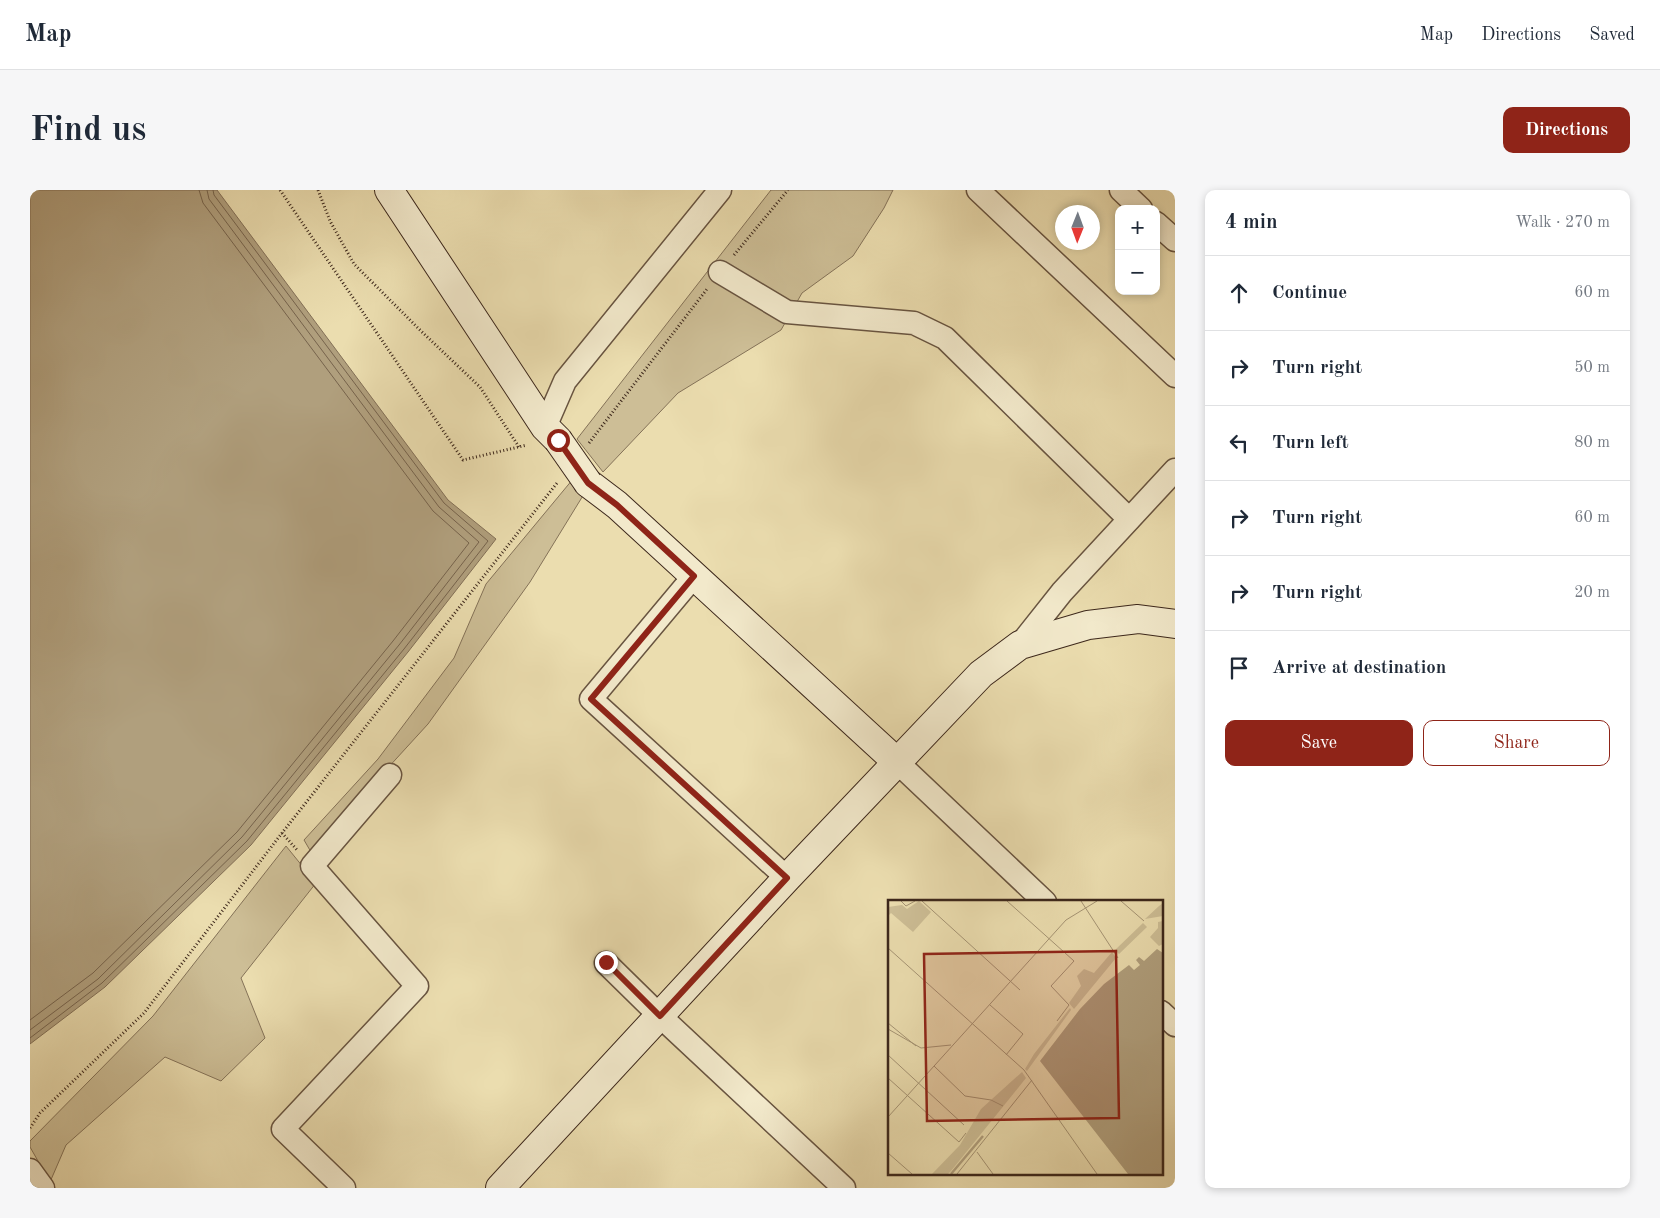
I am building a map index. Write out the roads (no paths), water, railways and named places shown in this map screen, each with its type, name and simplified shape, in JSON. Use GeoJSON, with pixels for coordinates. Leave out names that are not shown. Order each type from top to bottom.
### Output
{"type":"FeatureCollection","features":[{"type":"Feature","properties":{"kind":"street"},"geometry":{"type":"LineString","coordinates":[[389,190],[552,433],[588,483],[617,505],[897,762],[1043,900]]}},
{"type":"Feature","properties":{"kind":"street"},"geometry":{"type":"LineString","coordinates":[[552,433],[565,381],[720,190]]}},
{"type":"Feature","properties":{"kind":"street"},"geometry":{"type":"LineString","coordinates":[[978,190],[1175,376]]}},
{"type":"Feature","properties":{"kind":"street"},"geometry":{"type":"LineString","coordinates":[[1121,190],[1137,205]]}},
{"type":"Feature","properties":{"kind":"street"},"geometry":{"type":"LineString","coordinates":[[1160,227],[1175,240]]}},
{"type":"Feature","properties":{"kind":"street"},"geometry":{"type":"LineString","coordinates":[[720,272],[787,312],[914,323],[946,338],[1130,519]]}},
{"type":"Feature","properties":{"kind":"street"},"geometry":{"type":"LineString","coordinates":[[500,1188],[787,878],[981,674],[1020,645],[1062,592],[1175,470]]}},
{"type":"Feature","properties":{"kind":"street"},"geometry":{"type":"LineString","coordinates":[[694,576],[591,699],[787,878]]}},
{"type":"Feature","properties":{"kind":"street"},"geometry":{"type":"LineString","coordinates":[[1020,645],[1088,625],[1138,619],[1175,624]]}},
{"type":"Feature","properties":{"kind":"street"},"geometry":{"type":"LineString","coordinates":[[344,1188],[283,1129],[418,986],[312,866],[390,775]]}},
{"type":"Feature","properties":{"kind":"street"},"geometry":{"type":"LineString","coordinates":[[606,962],[660,1016],[844,1188]]}},
{"type":"Feature","properties":{"kind":"street"},"geometry":{"type":"LineString","coordinates":[[1162,1013],[1175,1025]]}},
{"type":"Feature","properties":{"kind":"street"},"geometry":{"type":"LineString","coordinates":[[30,1170],[43,1188]]}},
{"type":"Feature","properties":{"kind":"water"},"geometry":{"type":"Polygon","coordinates":[[[30,190],[217,190],[448,500],[496,539],[408,652],[251,845],[105,987],[30,1044],[30,190]]]}}]}
